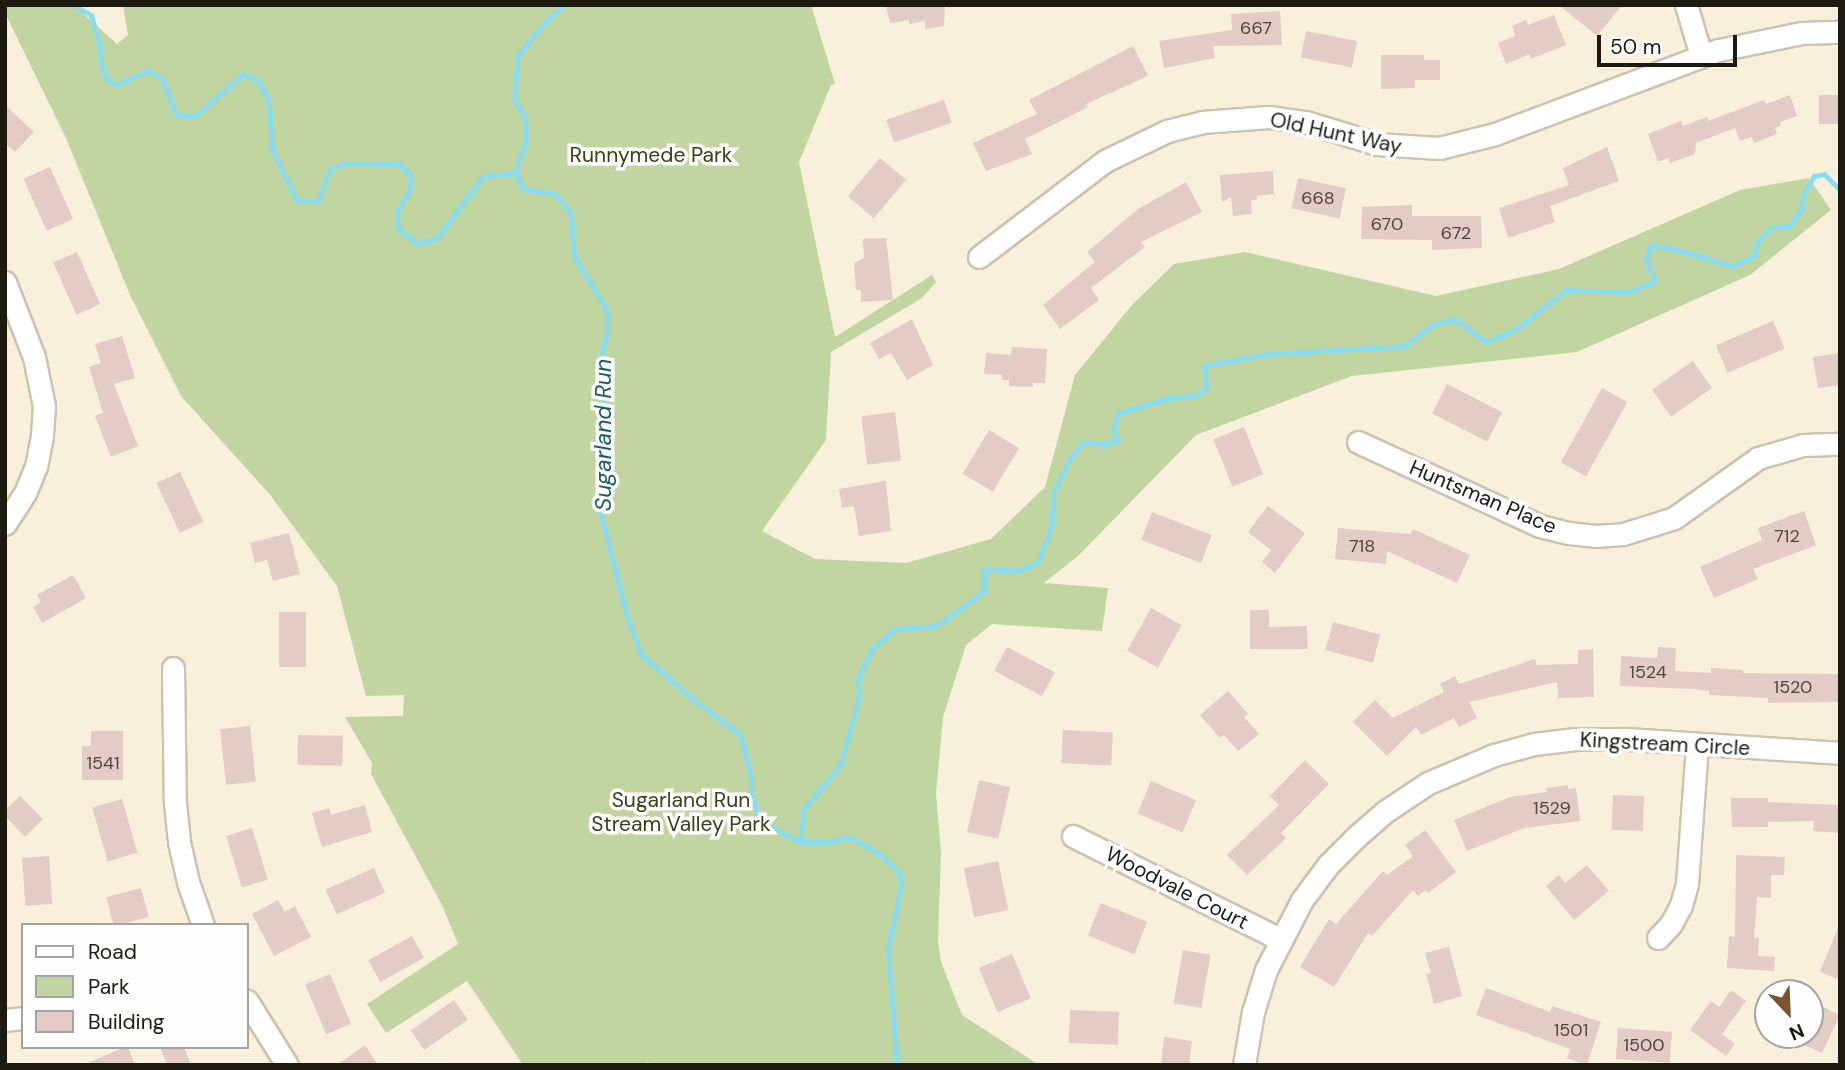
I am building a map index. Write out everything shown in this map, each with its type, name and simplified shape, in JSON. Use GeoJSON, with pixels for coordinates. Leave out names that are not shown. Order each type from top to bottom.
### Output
{"type":"FeatureCollection","features":[{"type":"Feature","properties":{"kind":"street"},"geometry":{"type":"LineString","coordinates":[[1686,5],[1701,55]]}},
{"type":"Feature","properties":{"kind":"street","name":"Old Hunt Way"},"geometry":{"type":"LineString","coordinates":[[979,257],[1105,161],[1167,131],[1202,121],[1269,117],[1306,122],[1377,144],[1439,148],[1495,134],[1701,55],[1761,39],[1802,33],[1840,32]]}},
{"type":"Feature","properties":{"kind":"street"},"geometry":{"type":"LineString","coordinates":[[5,282],[34,357],[44,406],[43,436],[36,466],[25,493],[5,524]]}},
{"type":"Feature","properties":{"kind":"street","name":"Huntsman Place"},"geometry":{"type":"LineString","coordinates":[[1358,442],[1540,526],[1596,536],[1623,534],[1674,518],[1758,458],[1803,445],[1840,444]]}},
{"type":"Feature","properties":{"kind":"street"},"geometry":{"type":"LineString","coordinates":[[173,668],[175,803],[185,869],[202,923]]}},
{"type":"Feature","properties":{"kind":"street","name":"Kingstream Circle"},"geometry":{"type":"LineString","coordinates":[[1244,1065],[1255,1005],[1280,939],[1302,900],[1356,836],[1407,797],[1460,768],[1534,744],[1576,739],[1840,753]]}},
{"type":"Feature","properties":{"kind":"street"},"geometry":{"type":"LineString","coordinates":[[1658,938],[1671,924],[1681,905],[1687,884],[1697,744]]}},
{"type":"Feature","properties":{"kind":"street","name":"Woodvale Court"},"geometry":{"type":"LineString","coordinates":[[1073,836],[1280,939]]}},
{"type":"Feature","properties":{"kind":"street"},"geometry":{"type":"LineString","coordinates":[[248,1003],[287,1065]]}},
{"type":"Feature","properties":{"kind":"green space","name":"Sugarland Run Stream Valley Park"},"geometry":{"type":"Polygon","coordinates":[[[5,5],[74,5],[117,44],[128,35],[123,5],[811,5],[835,84],[831,85],[799,162],[835,337],[932,275],[936,282],[922,298],[831,352],[826,440],[762,531],[815,559],[906,563],[991,539],[1045,487],[1075,375],[1132,305],[1174,264],[1245,252],[1436,296],[1559,269],[1740,190],[1809,178],[1831,210],[1750,275],[1577,352],[1352,376],[1196,435],[1079,555],[1044,583],[1108,588],[1102,631],[992,624],[966,645],[943,717],[936,794],[941,852],[938,941],[941,962],[962,1015],[1039,1065],[653,1065],[648,1062],[640,1065],[523,1065],[467,981],[386,1033],[367,1004],[458,944],[442,905],[371,774],[372,763],[345,717],[403,716],[404,695],[366,696],[337,586],[271,496],[181,396],[130,295],[66,138],[5,13],[5,5]]]}},
{"type":"Feature","properties":{"kind":"building"},"geometry":{"type":"Polygon","coordinates":[[[886,5],[945,5],[944,26],[926,29],[924,17],[924,21],[909,24],[909,20],[890,23],[886,5]]]}},
{"type":"Feature","properties":{"kind":"building"},"geometry":{"type":"Polygon","coordinates":[[[1559,5],[1622,5],[1597,36],[1559,5]]]}},
{"type":"Feature","properties":{"kind":"building"},"geometry":{"type":"Polygon","coordinates":[[[1280,11],[1282,45],[1213,46],[1215,58],[1164,68],[1159,41],[1232,30],[1231,14],[1280,11]]]}},
{"type":"Feature","properties":{"kind":"building"},"geometry":{"type":"Polygon","coordinates":[[[1554,15],[1566,45],[1531,59],[1530,54],[1506,64],[1498,43],[1515,36],[1512,26],[1526,20],[1528,25],[1554,15]]]}},
{"type":"Feature","properties":{"kind":"building"},"geometry":{"type":"Polygon","coordinates":[[[1306,31],[1357,41],[1352,67],[1301,58],[1306,31]]]}},
{"type":"Feature","properties":{"kind":"building"},"geometry":{"type":"Polygon","coordinates":[[[1133,46],[1148,76],[1086,104],[1088,107],[1025,139],[1032,154],[986,171],[973,143],[1037,114],[1029,100],[1133,46]]]}},
{"type":"Feature","properties":{"kind":"building"},"geometry":{"type":"Polygon","coordinates":[[[1381,55],[1424,55],[1424,60],[1440,60],[1440,80],[1415,80],[1415,88],[1381,89],[1381,55]]]}},
{"type":"Feature","properties":{"kind":"building"},"geometry":{"type":"Polygon","coordinates":[[[1790,95],[1797,116],[1780,122],[1781,126],[1775,128],[1777,134],[1754,143],[1752,137],[1740,141],[1735,128],[1696,143],[1695,154],[1670,163],[1668,158],[1658,162],[1648,134],[1681,121],[1683,126],[1707,117],[1708,121],[1764,100],[1766,104],[1790,95]]]}},
{"type":"Feature","properties":{"kind":"building"},"geometry":{"type":"Polygon","coordinates":[[[1819,95],[1840,95],[1840,124],[1819,124],[1819,95]]]}},
{"type":"Feature","properties":{"kind":"building"},"geometry":{"type":"Polygon","coordinates":[[[944,100],[952,123],[894,143],[886,120],[944,100]]]}},
{"type":"Feature","properties":{"kind":"building"},"geometry":{"type":"Polygon","coordinates":[[[5,105],[34,132],[15,152],[5,143],[5,105]]]}},
{"type":"Feature","properties":{"kind":"building"},"geometry":{"type":"Polygon","coordinates":[[[1607,147],[1619,181],[1550,206],[1555,222],[1508,238],[1499,208],[1569,185],[1563,168],[1607,147]]]}},
{"type":"Feature","properties":{"kind":"building"},"geometry":{"type":"Polygon","coordinates":[[[880,158],[906,180],[874,218],[848,196],[880,158]]]}},
{"type":"Feature","properties":{"kind":"building"},"geometry":{"type":"Polygon","coordinates":[[[50,167],[73,219],[47,231],[24,179],[50,167]]]}},
{"type":"Feature","properties":{"kind":"building"},"geometry":{"type":"Polygon","coordinates":[[[1273,171],[1274,194],[1257,196],[1257,200],[1251,200],[1252,214],[1233,216],[1231,197],[1222,202],[1220,175],[1273,171]]]}},
{"type":"Feature","properties":{"kind":"building"},"geometry":{"type":"Polygon","coordinates":[[[1298,178],[1346,188],[1339,219],[1292,208],[1298,178]]]}},
{"type":"Feature","properties":{"kind":"building"},"geometry":{"type":"Polygon","coordinates":[[[1186,182],[1202,212],[1141,242],[1145,247],[1091,288],[1099,300],[1060,329],[1043,305],[1095,262],[1087,252],[1138,209],[1186,182]]]}},
{"type":"Feature","properties":{"kind":"building"},"geometry":{"type":"Polygon","coordinates":[[[1412,205],[1412,216],[1481,216],[1482,248],[1432,250],[1432,240],[1361,239],[1362,207],[1412,205]]]}},
{"type":"Feature","properties":{"kind":"building"},"geometry":{"type":"Polygon","coordinates":[[[886,238],[893,300],[861,302],[861,290],[856,290],[854,263],[864,258],[863,239],[886,238]]]}},
{"type":"Feature","properties":{"kind":"building"},"geometry":{"type":"Polygon","coordinates":[[[77,252],[100,304],[76,315],[53,263],[77,252]]]}},
{"type":"Feature","properties":{"kind":"building"},"geometry":{"type":"Polygon","coordinates":[[[912,319],[933,365],[907,380],[891,353],[879,359],[870,343],[912,319]]]}},
{"type":"Feature","properties":{"kind":"building"},"geometry":{"type":"Polygon","coordinates":[[[1773,321],[1785,349],[1728,373],[1716,345],[1773,321]]]}},
{"type":"Feature","properties":{"kind":"building"},"geometry":{"type":"Polygon","coordinates":[[[122,336],[135,378],[114,384],[138,446],[111,457],[95,416],[103,413],[89,367],[101,363],[95,344],[122,336]]]}},
{"type":"Feature","properties":{"kind":"building"},"geometry":{"type":"Polygon","coordinates":[[[1012,347],[1047,349],[1045,383],[1033,383],[1033,387],[1009,386],[1009,380],[1002,380],[1002,375],[984,374],[986,353],[1011,355],[1012,347]]]}},
{"type":"Feature","properties":{"kind":"building"},"geometry":{"type":"Polygon","coordinates":[[[1840,353],[1840,385],[1818,388],[1813,357],[1840,353]]]}},
{"type":"Feature","properties":{"kind":"building"},"geometry":{"type":"Polygon","coordinates":[[[1693,361],[1712,388],[1671,417],[1652,390],[1693,361]]]}},
{"type":"Feature","properties":{"kind":"building"},"geometry":{"type":"Polygon","coordinates":[[[1447,384],[1502,412],[1487,442],[1432,413],[1447,384]]]}},
{"type":"Feature","properties":{"kind":"building"},"geometry":{"type":"Polygon","coordinates":[[[1602,388],[1627,402],[1586,476],[1561,462],[1602,388]]]}},
{"type":"Feature","properties":{"kind":"building"},"geometry":{"type":"Polygon","coordinates":[[[895,412],[901,461],[867,465],[861,416],[895,412]]]}},
{"type":"Feature","properties":{"kind":"building"},"geometry":{"type":"Polygon","coordinates":[[[1244,427],[1263,474],[1233,487],[1213,439],[1244,427]]]}},
{"type":"Feature","properties":{"kind":"building"},"geometry":{"type":"Polygon","coordinates":[[[989,430],[1019,448],[993,492],[963,474],[989,430]]]}},
{"type":"Feature","properties":{"kind":"building"},"geometry":{"type":"Polygon","coordinates":[[[180,472],[203,522],[180,533],[156,483],[180,472]]]}},
{"type":"Feature","properties":{"kind":"building"},"geometry":{"type":"Polygon","coordinates":[[[886,481],[891,531],[859,536],[854,506],[842,508],[839,489],[886,481]]]}},
{"type":"Feature","properties":{"kind":"building"},"geometry":{"type":"Polygon","coordinates":[[[1268,506],[1305,533],[1275,573],[1262,562],[1271,550],[1248,532],[1268,506]]]}},
{"type":"Feature","properties":{"kind":"building"},"geometry":{"type":"Polygon","coordinates":[[[1804,511],[1816,545],[1753,569],[1758,579],[1714,598],[1700,567],[1762,540],[1758,528],[1804,511]]]}},
{"type":"Feature","properties":{"kind":"building"},"geometry":{"type":"Polygon","coordinates":[[[1152,512],[1212,535],[1201,563],[1141,540],[1152,512]]]}},
{"type":"Feature","properties":{"kind":"building"},"geometry":{"type":"Polygon","coordinates":[[[1338,528],[1410,534],[1413,529],[1470,555],[1457,583],[1387,551],[1386,564],[1335,559],[1338,528]]]}},
{"type":"Feature","properties":{"kind":"building"},"geometry":{"type":"Polygon","coordinates":[[[289,533],[300,574],[273,581],[267,560],[255,563],[250,543],[289,533]]]}},
{"type":"Feature","properties":{"kind":"building"},"geometry":{"type":"Polygon","coordinates":[[[73,575],[86,598],[42,623],[33,607],[41,602],[37,595],[73,575]]]}},
{"type":"Feature","properties":{"kind":"building"},"geometry":{"type":"Polygon","coordinates":[[[1151,608],[1182,625],[1158,668],[1127,651],[1151,608]]]}},
{"type":"Feature","properties":{"kind":"building"},"geometry":{"type":"Polygon","coordinates":[[[1250,610],[1269,610],[1269,627],[1307,626],[1308,649],[1250,649],[1250,610]]]}},
{"type":"Feature","properties":{"kind":"building"},"geometry":{"type":"Polygon","coordinates":[[[279,612],[306,612],[306,667],[279,667],[279,612]]]}},
{"type":"Feature","properties":{"kind":"building"},"geometry":{"type":"Polygon","coordinates":[[[1333,622],[1380,635],[1373,663],[1325,650],[1333,622]]]}},
{"type":"Feature","properties":{"kind":"building"},"geometry":{"type":"Polygon","coordinates":[[[1007,647],[1055,672],[1042,696],[994,671],[1007,647]]]}},
{"type":"Feature","properties":{"kind":"building"},"geometry":{"type":"Polygon","coordinates":[[[1658,647],[1676,648],[1675,671],[1711,673],[1711,668],[1743,670],[1743,673],[1840,674],[1840,702],[1768,703],[1768,698],[1709,695],[1709,691],[1693,689],[1620,686],[1621,656],[1657,658],[1658,647]]]}},
{"type":"Feature","properties":{"kind":"building"},"geometry":{"type":"Polygon","coordinates":[[[1593,649],[1594,697],[1558,698],[1557,682],[1469,702],[1477,718],[1459,727],[1454,718],[1421,735],[1416,727],[1387,756],[1353,722],[1375,700],[1393,718],[1444,692],[1440,684],[1455,676],[1459,684],[1535,659],[1537,665],[1578,664],[1578,650],[1593,649]]]}},
{"type":"Feature","properties":{"kind":"building"},"geometry":{"type":"Polygon","coordinates":[[[1228,691],[1248,714],[1244,717],[1259,734],[1238,751],[1224,735],[1220,738],[1200,715],[1228,691]]]}},
{"type":"Feature","properties":{"kind":"building"},"geometry":{"type":"Polygon","coordinates":[[[250,726],[256,782],[226,785],[220,729],[250,726]]]}},
{"type":"Feature","properties":{"kind":"building"},"geometry":{"type":"Polygon","coordinates":[[[1063,730],[1113,733],[1111,766],[1061,763],[1063,730]]]}},
{"type":"Feature","properties":{"kind":"building"},"geometry":{"type":"Polygon","coordinates":[[[91,731],[123,731],[123,780],[82,780],[82,746],[91,746],[91,731]]]}},
{"type":"Feature","properties":{"kind":"building"},"geometry":{"type":"Polygon","coordinates":[[[298,735],[343,736],[342,766],[297,765],[298,735]]]}},
{"type":"Feature","properties":{"kind":"building"},"geometry":{"type":"Polygon","coordinates":[[[1305,760],[1329,784],[1281,833],[1286,838],[1247,875],[1227,855],[1279,805],[1270,796],[1305,760]]]}},
{"type":"Feature","properties":{"kind":"building"},"geometry":{"type":"Polygon","coordinates":[[[979,780],[1010,787],[998,839],[967,832],[979,780]]]}},
{"type":"Feature","properties":{"kind":"building"},"geometry":{"type":"Polygon","coordinates":[[[1151,781],[1196,800],[1182,832],[1137,813],[1151,781]]]}},
{"type":"Feature","properties":{"kind":"building"},"geometry":{"type":"Polygon","coordinates":[[[1568,785],[1568,789],[1576,788],[1580,821],[1524,828],[1467,851],[1454,820],[1510,797],[1547,792],[1546,788],[1568,785]]]}},
{"type":"Feature","properties":{"kind":"building"},"geometry":{"type":"Polygon","coordinates":[[[1613,795],[1644,796],[1643,831],[1612,830],[1613,795]]]}},
{"type":"Feature","properties":{"kind":"building"},"geometry":{"type":"Polygon","coordinates":[[[20,796],[43,819],[25,837],[5,816],[5,810],[20,796]]]}},
{"type":"Feature","properties":{"kind":"building"},"geometry":{"type":"Polygon","coordinates":[[[1731,798],[1768,798],[1768,802],[1840,805],[1840,833],[1813,831],[1814,821],[1768,822],[1768,827],[1732,827],[1731,798]]]}},
{"type":"Feature","properties":{"kind":"building"},"geometry":{"type":"Polygon","coordinates":[[[122,799],[137,853],[108,861],[92,808],[122,799]]]}},
{"type":"Feature","properties":{"kind":"building"},"geometry":{"type":"Polygon","coordinates":[[[365,805],[372,832],[322,847],[312,813],[329,808],[331,815],[365,805]]]}},
{"type":"Feature","properties":{"kind":"building"},"geometry":{"type":"Polygon","coordinates":[[[252,828],[268,880],[242,888],[226,836],[252,828]]]}},
{"type":"Feature","properties":{"kind":"building"},"geometry":{"type":"Polygon","coordinates":[[[1425,830],[1456,872],[1428,893],[1426,890],[1418,896],[1413,890],[1372,936],[1368,933],[1334,987],[1300,967],[1329,919],[1336,924],[1383,871],[1387,875],[1413,856],[1405,845],[1425,830]]]}},
{"type":"Feature","properties":{"kind":"building"},"geometry":{"type":"Polygon","coordinates":[[[1736,855],[1785,857],[1784,875],[1771,875],[1771,898],[1757,897],[1754,938],[1759,938],[1758,956],[1775,957],[1774,971],[1727,968],[1729,936],[1735,937],[1736,855]]]}},
{"type":"Feature","properties":{"kind":"building"},"geometry":{"type":"Polygon","coordinates":[[[49,856],[52,904],[25,906],[22,858],[49,856]]]}},
{"type":"Feature","properties":{"kind":"building"},"geometry":{"type":"Polygon","coordinates":[[[998,861],[1008,910],[974,917],[964,868],[998,861]]]}},
{"type":"Feature","properties":{"kind":"building"},"geometry":{"type":"Polygon","coordinates":[[[1587,865],[1609,891],[1574,920],[1546,886],[1559,875],[1565,883],[1587,865]]]}},
{"type":"Feature","properties":{"kind":"building"},"geometry":{"type":"Polygon","coordinates":[[[374,868],[385,893],[337,914],[326,890],[374,868]]]}},
{"type":"Feature","properties":{"kind":"building"},"geometry":{"type":"Polygon","coordinates":[[[141,888],[149,917],[126,923],[113,923],[106,897],[141,888]]]}},
{"type":"Feature","properties":{"kind":"building"},"geometry":{"type":"Polygon","coordinates":[[[278,900],[285,912],[295,906],[311,937],[274,956],[252,914],[278,900]]]}},
{"type":"Feature","properties":{"kind":"building"},"geometry":{"type":"Polygon","coordinates":[[[1101,903],[1147,922],[1134,954],[1088,935],[1101,903]]]}},
{"type":"Feature","properties":{"kind":"building"},"geometry":{"type":"Polygon","coordinates":[[[1840,925],[1840,980],[1820,972],[1840,925]]]}},
{"type":"Feature","properties":{"kind":"building"},"geometry":{"type":"Polygon","coordinates":[[[412,936],[424,958],[380,982],[368,960],[412,936]]]}},
{"type":"Feature","properties":{"kind":"building"},"geometry":{"type":"Polygon","coordinates":[[[1449,947],[1462,996],[1434,1004],[1426,974],[1431,973],[1425,953],[1449,947]]]}},
{"type":"Feature","properties":{"kind":"building"},"geometry":{"type":"Polygon","coordinates":[[[1183,950],[1211,955],[1201,1008],[1174,1003],[1183,950]]]}},
{"type":"Feature","properties":{"kind":"building"},"geometry":{"type":"Polygon","coordinates":[[[1012,954],[1031,998],[998,1012],[979,968],[1012,954]]]}},
{"type":"Feature","properties":{"kind":"building"},"geometry":{"type":"Polygon","coordinates":[[[330,974],[351,1024],[326,1034],[305,985],[330,974]]]}},
{"type":"Feature","properties":{"kind":"building"},"geometry":{"type":"Polygon","coordinates":[[[1486,988],[1550,1012],[1552,1006],[1601,1022],[1587,1065],[1567,1058],[1570,1049],[1476,1015],[1486,988]]]}},
{"type":"Feature","properties":{"kind":"building"},"geometry":{"type":"Polygon","coordinates":[[[1731,990],[1746,1001],[1722,1034],[1735,1044],[1726,1056],[1690,1030],[1711,1001],[1719,1007],[1731,990]]]}},
{"type":"Feature","properties":{"kind":"building"},"geometry":{"type":"Polygon","coordinates":[[[454,1000],[468,1020],[424,1050],[411,1030],[454,1000]]]}},
{"type":"Feature","properties":{"kind":"building"},"geometry":{"type":"Polygon","coordinates":[[[1824,1007],[1840,1015],[1824,1049],[1824,1007]]]}},
{"type":"Feature","properties":{"kind":"building"},"geometry":{"type":"Polygon","coordinates":[[[1070,1010],[1119,1012],[1118,1045],[1069,1043],[1070,1010]]]}},
{"type":"Feature","properties":{"kind":"building"},"geometry":{"type":"Polygon","coordinates":[[[1618,1028],[1672,1032],[1670,1063],[1616,1059],[1618,1028]]]}},
{"type":"Feature","properties":{"kind":"building"},"geometry":{"type":"Polygon","coordinates":[[[1164,1037],[1192,1041],[1189,1065],[1161,1065],[1164,1037]]]}},
{"type":"Feature","properties":{"kind":"building"},"geometry":{"type":"Polygon","coordinates":[[[365,1045],[378,1065],[337,1065],[365,1045]]]}},
{"type":"Feature","properties":{"kind":"building"},"geometry":{"type":"Polygon","coordinates":[[[120,1049],[129,1049],[135,1065],[83,1065],[120,1049]]]}},
{"type":"Feature","properties":{"kind":"building"},"geometry":{"type":"Polygon","coordinates":[[[161,1049],[185,1049],[191,1065],[167,1065],[161,1049]]]}},
{"type":"Feature","properties":{"kind":"waterway"},"geometry":{"type":"LineString","coordinates":[[73,5],[91,15],[100,46],[101,65],[107,79],[116,85],[148,70],[162,79],[176,114],[191,116],[199,113],[243,74],[259,81],[269,102],[272,149],[297,201],[318,201],[329,170],[345,163],[399,164],[411,175],[409,191],[397,211],[398,229],[418,244],[437,238],[483,176],[515,173]]}},
{"type":"Feature","properties":{"kind":"waterway","name":"Sugarland Run"},"geometry":{"type":"LineString","coordinates":[[564,5],[544,23],[518,55],[514,98],[525,119],[526,139],[515,173],[524,189],[556,194],[571,214],[574,256],[607,310],[607,333],[598,366],[608,434],[599,507],[627,616],[641,654],[694,700],[740,734],[751,775],[751,795],[760,820],[800,842],[825,842],[850,837],[880,854],[900,874],[901,886],[888,949],[897,1065]]}},
{"type":"Feature","properties":{"kind":"waterway"},"geometry":{"type":"LineString","coordinates":[[800,842],[804,809],[840,765],[859,698],[858,678],[871,650],[895,629],[935,626],[960,609],[984,591],[984,569],[1017,571],[1038,562],[1052,526],[1053,493],[1069,460],[1083,442],[1105,444],[1118,440],[1113,431],[1118,413],[1170,398],[1194,396],[1207,388],[1204,366],[1223,362],[1266,354],[1405,346],[1432,325],[1455,319],[1487,342],[1519,327],[1566,290],[1629,292],[1655,281],[1646,260],[1650,246],[1670,248],[1733,266],[1755,255],[1756,244],[1771,227],[1790,226],[1802,208],[1803,195],[1814,176],[1824,174],[1840,190]]}},
{"type":"Feature","properties":{"kind":"park label","name":"Runnymede Park"},"geometry":{"type":"Point","coordinates":[651,155]}}]}
